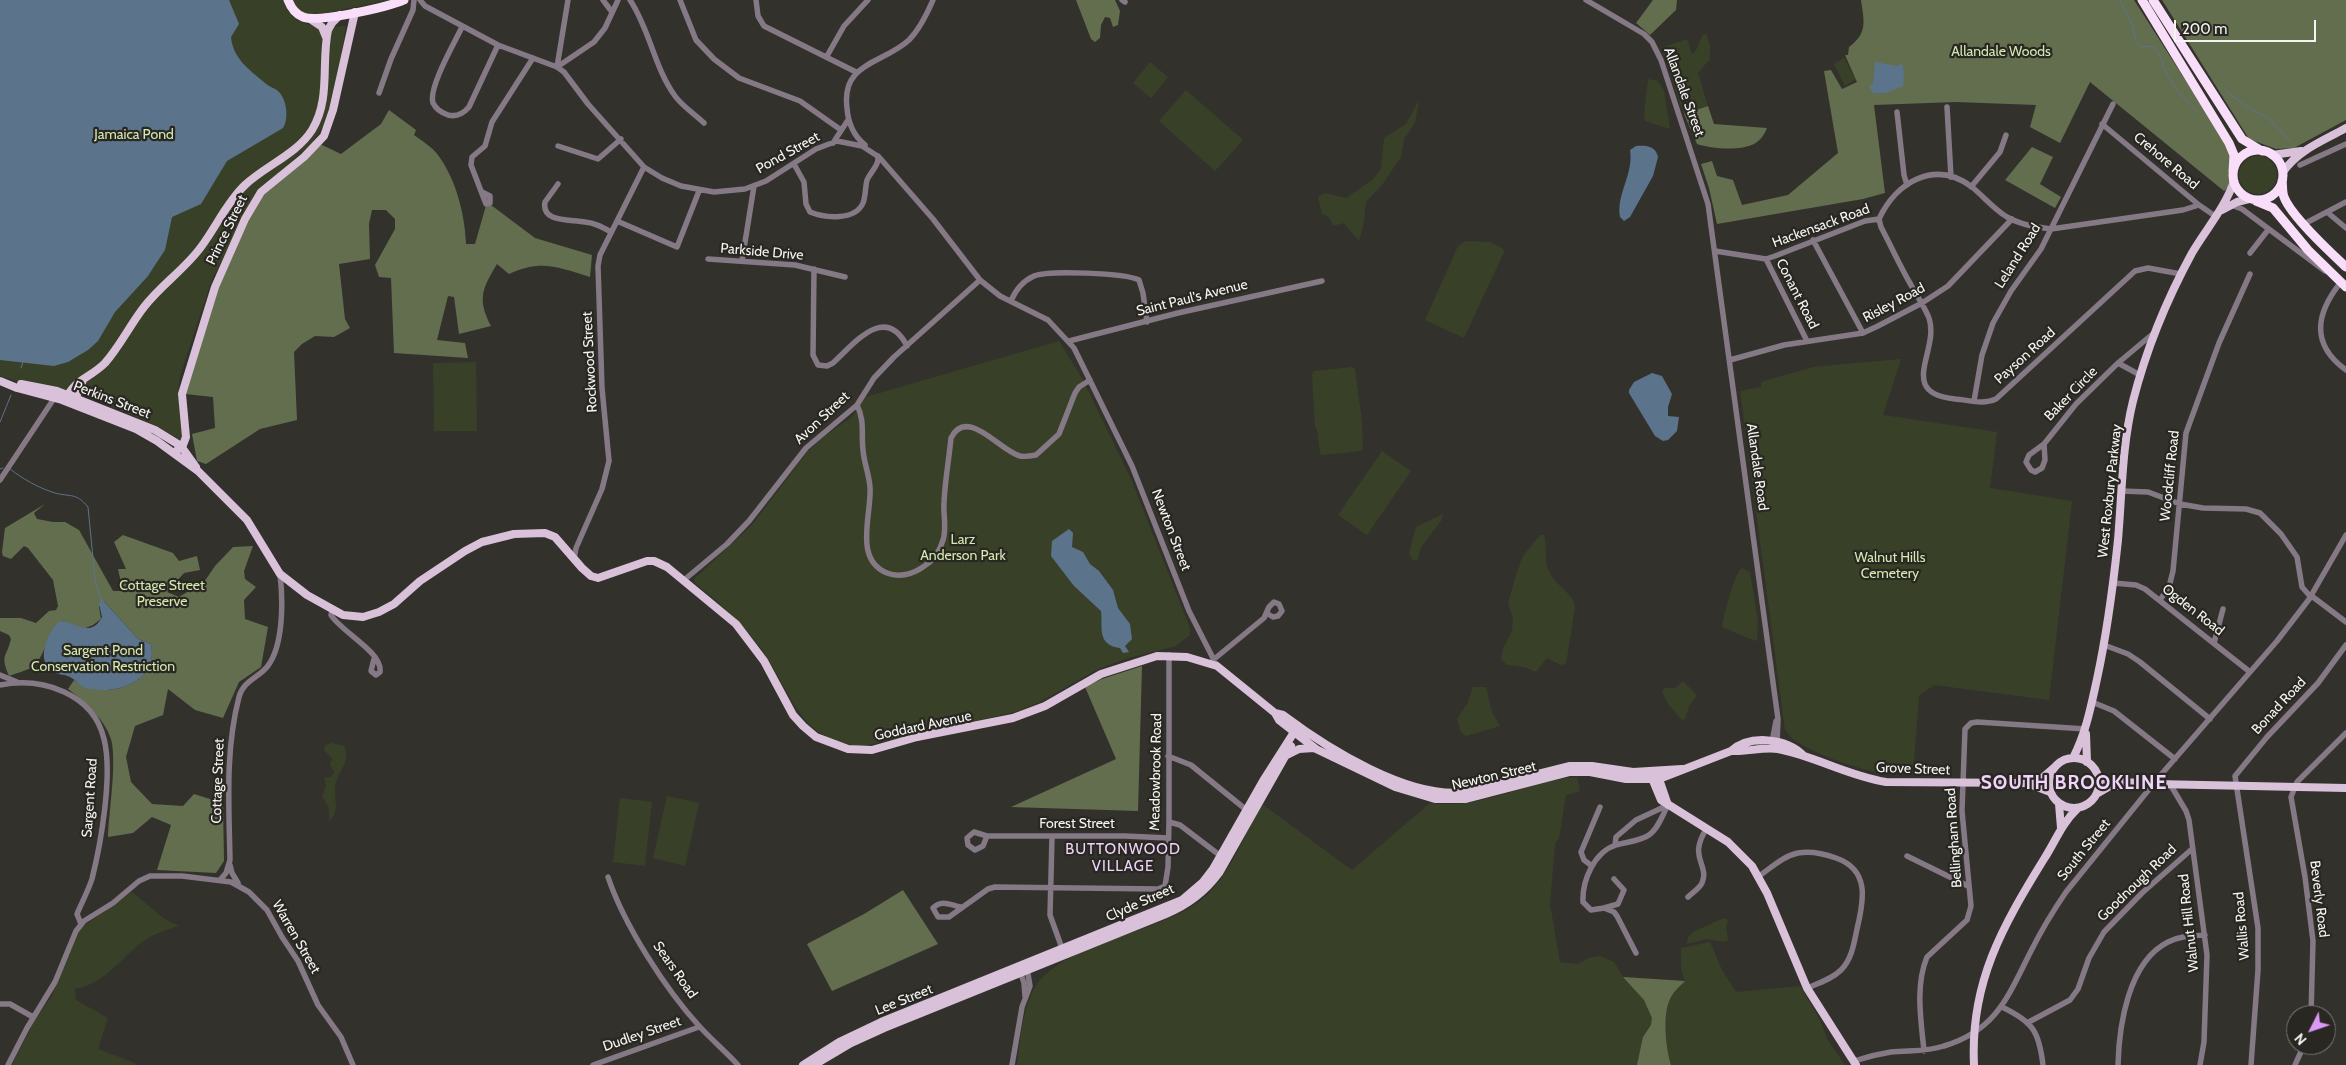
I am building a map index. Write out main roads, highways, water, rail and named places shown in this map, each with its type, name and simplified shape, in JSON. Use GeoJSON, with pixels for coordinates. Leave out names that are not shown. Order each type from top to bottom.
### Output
{"type":"FeatureCollection","features":[{"type":"Feature","properties":{"kind":"highway"},"geometry":{"type":"LineString","coordinates":[[288,0],[295,13],[310,19],[340,15],[404,0]]}},
{"type":"Feature","properties":{"kind":"highway"},"geometry":{"type":"LineString","coordinates":[[384,6],[393,0]]}},
{"type":"Feature","properties":{"kind":"highway"},"geometry":{"type":"LineString","coordinates":[[2142,0],[2231,146],[2234,155],[2234,176],[2238,191],[2272,207],[2308,250],[2344,284]]}},
{"type":"Feature","properties":{"kind":"highway"},"geometry":{"type":"LineString","coordinates":[[2153,0],[2242,138],[2272,155],[2279,162],[2285,199],[2304,224],[2346,267]]}},
{"type":"Feature","properties":{"kind":"highway"},"geometry":{"type":"LineString","coordinates":[[2234,176],[2237,161],[2243,155],[2251,151],[2262,151]]}},
{"type":"Feature","properties":{"kind":"highway"},"geometry":{"type":"LineString","coordinates":[[2252,199],[2262,200],[2272,196],[2278,190],[2282,176]]}},
{"type":"Feature","properties":{"kind":"main road","name":"Prince Street"},"geometry":{"type":"LineString","coordinates":[[192,460],[186,438],[182,394],[214,287],[245,219],[260,192],[304,158],[324,136],[334,110],[354,12]]}},
{"type":"Feature","properties":{"kind":"main road"},"geometry":{"type":"LineString","coordinates":[[66,398],[74,384],[83,380],[107,360],[144,307],[200,250],[239,191],[253,178],[298,146],[309,135],[317,120],[324,94],[327,39],[330,25],[340,15]]}},
{"type":"Feature","properties":{"kind":"main road"},"geometry":{"type":"LineString","coordinates":[[310,19],[323,28],[327,39]]}},
{"type":"Feature","properties":{"kind":"main road"},"geometry":{"type":"LineString","coordinates":[[2282,176],[2294,158],[2303,151],[2346,128]]}},
{"type":"Feature","properties":{"kind":"main road"},"geometry":{"type":"LineString","coordinates":[[2272,155],[2303,151]]}},
{"type":"Feature","properties":{"kind":"main road","name":"West Roxbury Parkway"},"geometry":{"type":"LineString","coordinates":[[2073,758],[2086,729],[2104,645],[2113,583],[2128,425],[2140,375],[2156,331],[2181,274],[2227,200],[2234,176]]}},
{"type":"Feature","properties":{"kind":"main road","name":"West Roxbury Parkway"},"geometry":{"type":"LineString","coordinates":[[2217,214],[2228,206],[2252,199]]}},
{"type":"Feature","properties":{"kind":"main road","name":"Perkins Street"},"geometry":{"type":"LineString","coordinates":[[0,380],[17,388],[66,398]]}},
{"type":"Feature","properties":{"kind":"main road","name":"Perkins Street"},"geometry":{"type":"LineString","coordinates":[[0,380],[54,391],[74,402],[140,430],[198,471],[223,496]]}},
{"type":"Feature","properties":{"kind":"main road"},"geometry":{"type":"LineString","coordinates":[[74,402],[83,380]]}},
{"type":"Feature","properties":{"kind":"main road","name":"Perkins Street"},"geometry":{"type":"LineString","coordinates":[[74,402],[152,428],[181,446],[198,471]]}},
{"type":"Feature","properties":{"kind":"main road"},"geometry":{"type":"LineString","coordinates":[[174,453],[186,438]]}},
{"type":"Feature","properties":{"kind":"main road","name":"Cottage Street"},"geometry":{"type":"LineString","coordinates":[[223,496],[246,520],[280,574]]}},
{"type":"Feature","properties":{"kind":"main road","name":"Goddard Avenue"},"geometry":{"type":"LineString","coordinates":[[280,574],[332,610],[343,615],[358,617],[380,612],[394,604],[420,581],[465,551],[482,542],[514,534],[545,532],[561,543],[591,576],[598,578],[641,562],[654,561],[667,567],[684,580],[736,624],[764,661],[793,715],[803,726],[816,737],[848,749],[872,750],[917,737],[1013,718],[1045,706],[1101,674],[1143,660],[1168,655],[1215,663]]}},
{"type":"Feature","properties":{"kind":"main road","name":"Newton Street"},"geometry":{"type":"LineString","coordinates":[[1215,663],[1275,713],[1279,720],[1328,747],[1422,790],[1442,794],[1466,792],[1570,766],[1587,765],[1654,775]]}},
{"type":"Feature","properties":{"kind":"main road","name":"West Roxbury Parkway"},"geometry":{"type":"LineString","coordinates":[[2086,729],[2087,762]]}},
{"type":"Feature","properties":{"kind":"main road","name":"Newton Street"},"geometry":{"type":"LineString","coordinates":[[1298,731],[1316,749],[1404,791],[1435,800],[1466,799],[1544,778],[1575,772],[1596,773],[1626,779],[1654,775]]}},
{"type":"Feature","properties":{"kind":"main road","name":"Clyde Street"},"geometry":{"type":"LineString","coordinates":[[1248,811],[1285,756],[1298,731]]}},
{"type":"Feature","properties":{"kind":"main road","name":"Clyde Street"},"geometry":{"type":"LineString","coordinates":[[1023,968],[1185,905],[1208,886],[1248,811],[1298,731]]}},
{"type":"Feature","properties":{"kind":"main road","name":"Grove Street"},"geometry":{"type":"LineString","coordinates":[[1654,775],[1682,769],[1731,751],[1776,744],[1797,748],[1804,756],[1866,779],[1886,782],[2026,783],[2041,779],[2056,766]]}},
{"type":"Feature","properties":{"kind":"main road"},"geometry":{"type":"LineString","coordinates":[[1285,756],[1299,749],[1316,749]]}},
{"type":"Feature","properties":{"kind":"main road"},"geometry":{"type":"LineString","coordinates":[[1974,1065],[1973,1034],[1982,987],[2000,934],[2061,828],[2077,809],[2090,803],[2098,792],[2099,778],[2096,772],[2087,762],[2073,758],[2056,766],[2049,778],[2050,792],[2059,804],[2077,809]]}},
{"type":"Feature","properties":{"kind":"main road"},"geometry":{"type":"LineString","coordinates":[[1654,775],[1658,795],[1668,805],[1707,828],[1739,852],[1759,876],[1807,988],[1855,1063]]}},
{"type":"Feature","properties":{"kind":"main road"},"geometry":{"type":"LineString","coordinates":[[2099,778],[2109,781],[2152,784],[2346,788]]}},
{"type":"Feature","properties":{"kind":"main road","name":"Grove Street"},"geometry":{"type":"LineString","coordinates":[[2026,783],[2050,792]]}},
{"type":"Feature","properties":{"kind":"main road"},"geometry":{"type":"LineString","coordinates":[[2098,792],[2113,786],[2145,786],[2152,784]]}},
{"type":"Feature","properties":{"kind":"main road"},"geometry":{"type":"LineString","coordinates":[[2059,804],[2061,828]]}},
{"type":"Feature","properties":{"kind":"main road","name":"Lee Street"},"geometry":{"type":"LineString","coordinates":[[803,1065],[866,1028],[1023,968]]}},
{"type":"Feature","properties":{"kind":"main road","name":"Lee Street"},"geometry":{"type":"LineString","coordinates":[[814,1065],[869,1034],[1023,968]]}},
{"type":"Feature","properties":{"kind":"water","name":"Jamaica Pond"},"geometry":{"type":"Polygon","coordinates":[[[0,0],[229,0],[239,24],[231,37],[235,52],[248,69],[278,91],[286,109],[286,120],[283,128],[227,161],[201,204],[172,217],[165,250],[148,276],[115,312],[98,341],[88,350],[68,362],[54,366],[0,360],[0,0]]]}},
{"type":"Feature","properties":{"kind":"water"},"geometry":{"type":"Polygon","coordinates":[[[1875,62],[1897,66],[1902,63],[1904,74],[1903,86],[1886,93],[1873,93],[1869,86],[1873,84],[1875,62]]]}},
{"type":"Feature","properties":{"kind":"water"},"geometry":{"type":"Polygon","coordinates":[[[1636,146],[1653,148],[1658,157],[1653,176],[1630,217],[1624,221],[1620,217],[1620,200],[1630,167],[1630,150],[1636,146]]]}},
{"type":"Feature","properties":{"kind":"water"},"geometry":{"type":"Polygon","coordinates":[[[1652,373],[1662,376],[1672,394],[1668,407],[1668,416],[1679,417],[1677,431],[1668,440],[1663,441],[1655,436],[1629,393],[1634,382],[1652,373]]]}},
{"type":"Feature","properties":{"kind":"water"},"geometry":{"type":"Polygon","coordinates":[[[1069,529],[1073,533],[1072,547],[1083,552],[1090,564],[1099,571],[1113,590],[1118,608],[1130,624],[1132,639],[1125,646],[1129,652],[1123,653],[1120,648],[1107,643],[1102,634],[1101,611],[1074,586],[1051,556],[1052,541],[1069,529]]]}},
{"type":"Feature","properties":{"kind":"water"},"geometry":{"type":"Polygon","coordinates":[[[102,599],[138,639],[151,644],[152,657],[148,668],[142,676],[133,683],[110,690],[86,688],[70,677],[52,671],[44,660],[47,639],[59,621],[87,628],[92,627],[102,617],[99,604],[102,599]]]}},
{"type":"Feature","properties":{"kind":"waterway"},"geometry":{"type":"LineString","coordinates":[[2120,0],[2133,28],[2136,42],[2140,46],[2154,47],[2156,49],[2173,83],[2198,112]]}},
{"type":"Feature","properties":{"kind":"waterway"},"geometry":{"type":"LineString","coordinates":[[2226,91],[2247,107],[2267,117],[2291,142]]}},
{"type":"Feature","properties":{"kind":"waterway"},"geometry":{"type":"LineString","coordinates":[[21,368],[23,362]]}},
{"type":"Feature","properties":{"kind":"waterway"},"geometry":{"type":"LineString","coordinates":[[0,422],[11,395]]}},
{"type":"Feature","properties":{"kind":"waterway"},"geometry":{"type":"LineString","coordinates":[[10,469],[41,488],[75,497],[88,507],[95,579],[101,600]]}},
{"type":"Feature","properties":{"kind":"district","name":"SOUTH BROOKLINE"},"geometry":{"type":"Point","coordinates":[2074,783]}},
{"type":"Feature","properties":{"kind":"district","name":"BUTTONWOOD VILLAGE"},"geometry":{"type":"Point","coordinates":[1123,858]}},
{"type":"Feature","properties":{"kind":"park label","name":"Allandale Woods"},"geometry":{"type":"Point","coordinates":[2001,52]}},
{"type":"Feature","properties":{"kind":"park label","name":"Larz Anderson Park"},"geometry":{"type":"Point","coordinates":[963,548]}},
{"type":"Feature","properties":{"kind":"park label","name":"Walnut Hills Cemetery"},"geometry":{"type":"Point","coordinates":[1890,566]}},
{"type":"Feature","properties":{"kind":"park label","name":"Cottage Street Preserve"},"geometry":{"type":"Point","coordinates":[162,594]}},
{"type":"Feature","properties":{"kind":"park label","name":"Sargent Pond Conservation Restriction"},"geometry":{"type":"Point","coordinates":[103,660]}}]}
